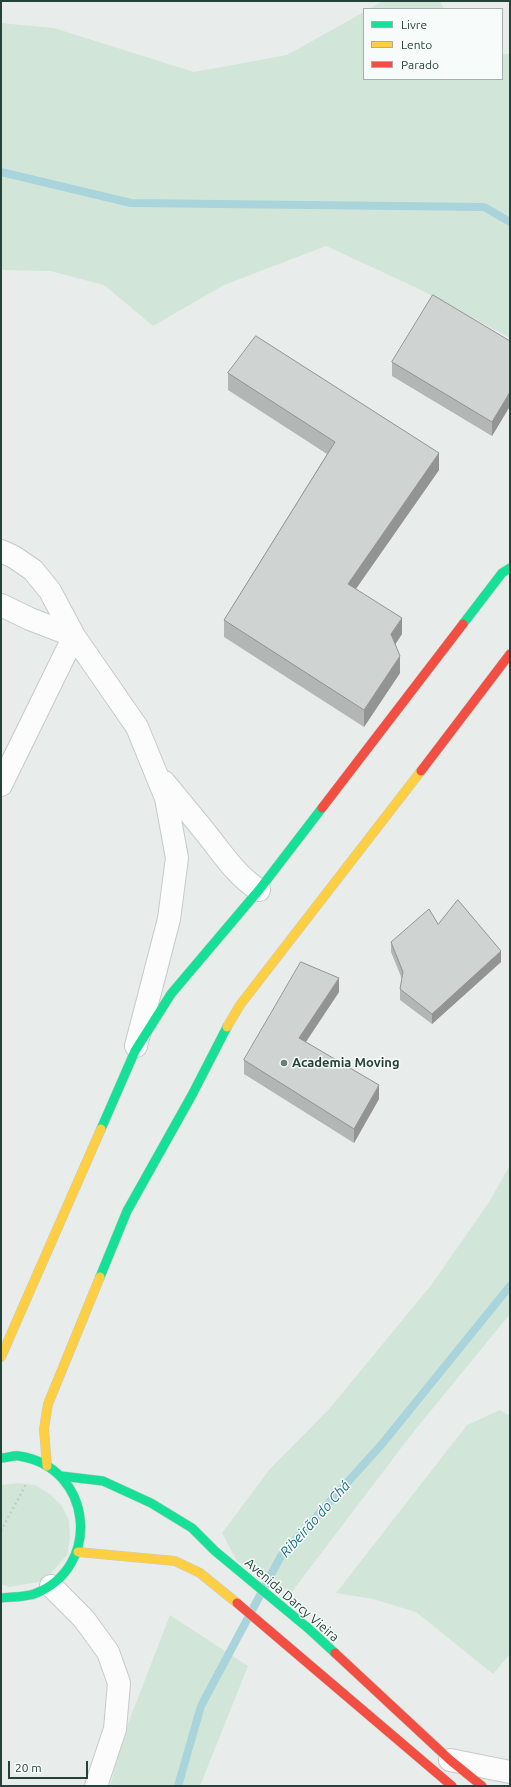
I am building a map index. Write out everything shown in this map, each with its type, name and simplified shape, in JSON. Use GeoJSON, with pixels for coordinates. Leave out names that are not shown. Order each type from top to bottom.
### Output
{"type":"FeatureCollection","features":[{"type":"Feature","properties":{"kind":"main road"},"geometry":{"type":"LineString","coordinates":[[1,1357],[135,1051],[170,994],[259,890],[497,579],[510,568]]}},
{"type":"Feature","properties":{"kind":"main road"},"geometry":{"type":"LineString","coordinates":[[47,1466],[44,1429],[48,1404],[124,1218],[192,1095],[225,1030],[240,1005],[301,929],[510,654]]}},
{"type":"Feature","properties":{"kind":"main road"},"geometry":{"type":"LineString","coordinates":[[1,1458],[19,1456],[47,1466],[61,1476],[73,1492],[81,1511],[82,1532],[78,1552],[67,1571],[51,1586],[35,1595],[16,1599],[1,1598]]}},
{"type":"Feature","properties":{"kind":"main road","name":"Avenida Darcy Vieira"},"geometry":{"type":"LineString","coordinates":[[61,1476],[103,1481],[150,1503],[192,1528],[215,1552],[309,1629],[450,1760],[482,1786]]}},
{"type":"Feature","properties":{"kind":"main road"},"geometry":{"type":"LineString","coordinates":[[78,1552],[175,1561],[200,1573],[295,1651],[452,1786]]}},
{"type":"Feature","properties":{"kind":"street"},"geometry":{"type":"LineString","coordinates":[[1,551],[14,557],[33,570],[50,590],[74,636],[137,727],[166,798],[177,858],[169,919],[135,1051]]}},
{"type":"Feature","properties":{"kind":"street"},"geometry":{"type":"LineString","coordinates":[[1,605],[30,619],[74,636]]}},
{"type":"Feature","properties":{"kind":"street"},"geometry":{"type":"LineString","coordinates":[[1,785],[74,636]]}},
{"type":"Feature","properties":{"kind":"street"},"geometry":{"type":"LineString","coordinates":[[153,768],[210,838],[228,864],[246,881],[259,890]]}},
{"type":"Feature","properties":{"kind":"street"},"geometry":{"type":"LineString","coordinates":[[51,1586],[84,1619],[108,1652],[120,1683],[115,1729],[96,1786]]}},
{"type":"Feature","properties":{"kind":"street"},"geometry":{"type":"LineString","coordinates":[[450,1760],[510,1772]]}},
{"type":"Feature","properties":{"kind":"path"},"geometry":{"type":"LineString","coordinates":[[1,1531],[37,1462]]}},
{"type":"Feature","properties":{"kind":"green space"},"geometry":{"type":"Polygon","coordinates":[[[383,1],[440,1],[444,8],[371,8],[383,1]]]}},
{"type":"Feature","properties":{"kind":"green space"},"geometry":{"type":"Polygon","coordinates":[[[363,13],[363,80],[503,80],[503,54],[510,54],[510,338],[419,289],[326,246],[224,285],[153,326],[104,285],[50,271],[1,270],[1,23],[54,28],[194,72],[287,55],[363,13]]]}},
{"type":"Feature","properties":{"kind":"green space"},"geometry":{"type":"Polygon","coordinates":[[[510,1165],[510,1314],[411,1435],[291,1593],[237,1561],[222,1533],[269,1470],[330,1408],[432,1284],[489,1202],[510,1165]]]}},
{"type":"Feature","properties":{"kind":"green space"},"geometry":{"type":"Polygon","coordinates":[[[500,1410],[510,1416],[510,1654],[493,1674],[416,1612],[373,1599],[336,1593],[467,1425],[500,1410]]]}},
{"type":"Feature","properties":{"kind":"green space"},"geometry":{"type":"Polygon","coordinates":[[[19,1483],[35,1485],[50,1494],[62,1506],[69,1521],[70,1538],[67,1555],[44,1581],[9,1587],[1,1584],[1,1485],[19,1483]]]}},
{"type":"Feature","properties":{"kind":"green space"},"geometry":{"type":"Polygon","coordinates":[[[170,1615],[248,1666],[200,1786],[110,1786],[124,1734],[170,1615]]]}},
{"type":"Feature","properties":{"kind":"building"},"geometry":{"type":"Polygon","coordinates":[[[433,295],[510,341],[510,392],[492,422],[392,362],[433,295]]]}},
{"type":"Feature","properties":{"kind":"building"},"geometry":{"type":"Polygon","coordinates":[[[256,336],[439,453],[348,584],[402,618],[391,634],[400,656],[364,710],[224,620],[335,442],[228,373],[256,336]]]}},
{"type":"Feature","properties":{"kind":"building"},"geometry":{"type":"Polygon","coordinates":[[[458,900],[501,951],[432,1014],[400,989],[403,972],[391,942],[429,909],[438,924],[458,900]]]}},
{"type":"Feature","properties":{"kind":"building","name":"Academia Moving"},"geometry":{"type":"Polygon","coordinates":[[[301,962],[339,978],[299,1038],[379,1085],[354,1129],[244,1060],[301,962]]]}},
{"type":"Feature","properties":{"kind":"waterway"},"geometry":{"type":"LineString","coordinates":[[1,172],[131,203],[484,207],[510,222]]}},
{"type":"Feature","properties":{"kind":"waterway","name":"Ribeirão do Chá"},"geometry":{"type":"LineString","coordinates":[[178,1786],[201,1706],[281,1556],[382,1444],[510,1286]]}},
{"type":"Feature","properties":{"kind":"traffic: fast"},"geometry":{"type":"LineString","coordinates":[[463,624],[502,573],[510,568]]}},
{"type":"Feature","properties":{"kind":"traffic: fast"},"geometry":{"type":"LineString","coordinates":[[101,1129],[135,1051],[171,994],[259,890],[322,808]]}},
{"type":"Feature","properties":{"kind":"traffic: fast"},"geometry":{"type":"LineString","coordinates":[[100,1277],[127,1211],[192,1095],[227,1027]]}},
{"type":"Feature","properties":{"kind":"traffic: fast"},"geometry":{"type":"LineString","coordinates":[[1,1458],[19,1456],[44,1464],[62,1479],[74,1498],[80,1519],[79,1542],[71,1563],[56,1581],[34,1594],[1,1598]]}},
{"type":"Feature","properties":{"kind":"traffic: fast"},"geometry":{"type":"LineString","coordinates":[[61,1476],[103,1481],[151,1503],[192,1528],[215,1551],[309,1629],[335,1653]]}},
{"type":"Feature","properties":{"kind":"traffic: slow"},"geometry":{"type":"LineString","coordinates":[[227,1027],[240,1005],[421,771]]}},
{"type":"Feature","properties":{"kind":"traffic: slow"},"geometry":{"type":"LineString","coordinates":[[1,1357],[101,1129]]}},
{"type":"Feature","properties":{"kind":"traffic: slow"},"geometry":{"type":"LineString","coordinates":[[47,1466],[44,1429],[48,1404],[100,1277]]}},
{"type":"Feature","properties":{"kind":"traffic: slow"},"geometry":{"type":"LineString","coordinates":[[78,1552],[175,1561],[200,1573],[237,1603]]}},
{"type":"Feature","properties":{"kind":"traffic: jam"},"geometry":{"type":"LineString","coordinates":[[322,808],[463,624]]}},
{"type":"Feature","properties":{"kind":"traffic: jam"},"geometry":{"type":"LineString","coordinates":[[421,771],[510,654]]}},
{"type":"Feature","properties":{"kind":"traffic: jam"},"geometry":{"type":"LineString","coordinates":[[237,1603],[452,1786]]}},
{"type":"Feature","properties":{"kind":"traffic: jam"},"geometry":{"type":"LineString","coordinates":[[335,1653],[450,1760],[482,1786]]}},
{"type":"Feature","properties":{"kind":"place","name":"Academia Moving"},"geometry":{"type":"Point","coordinates":[284,1063]}}]}
